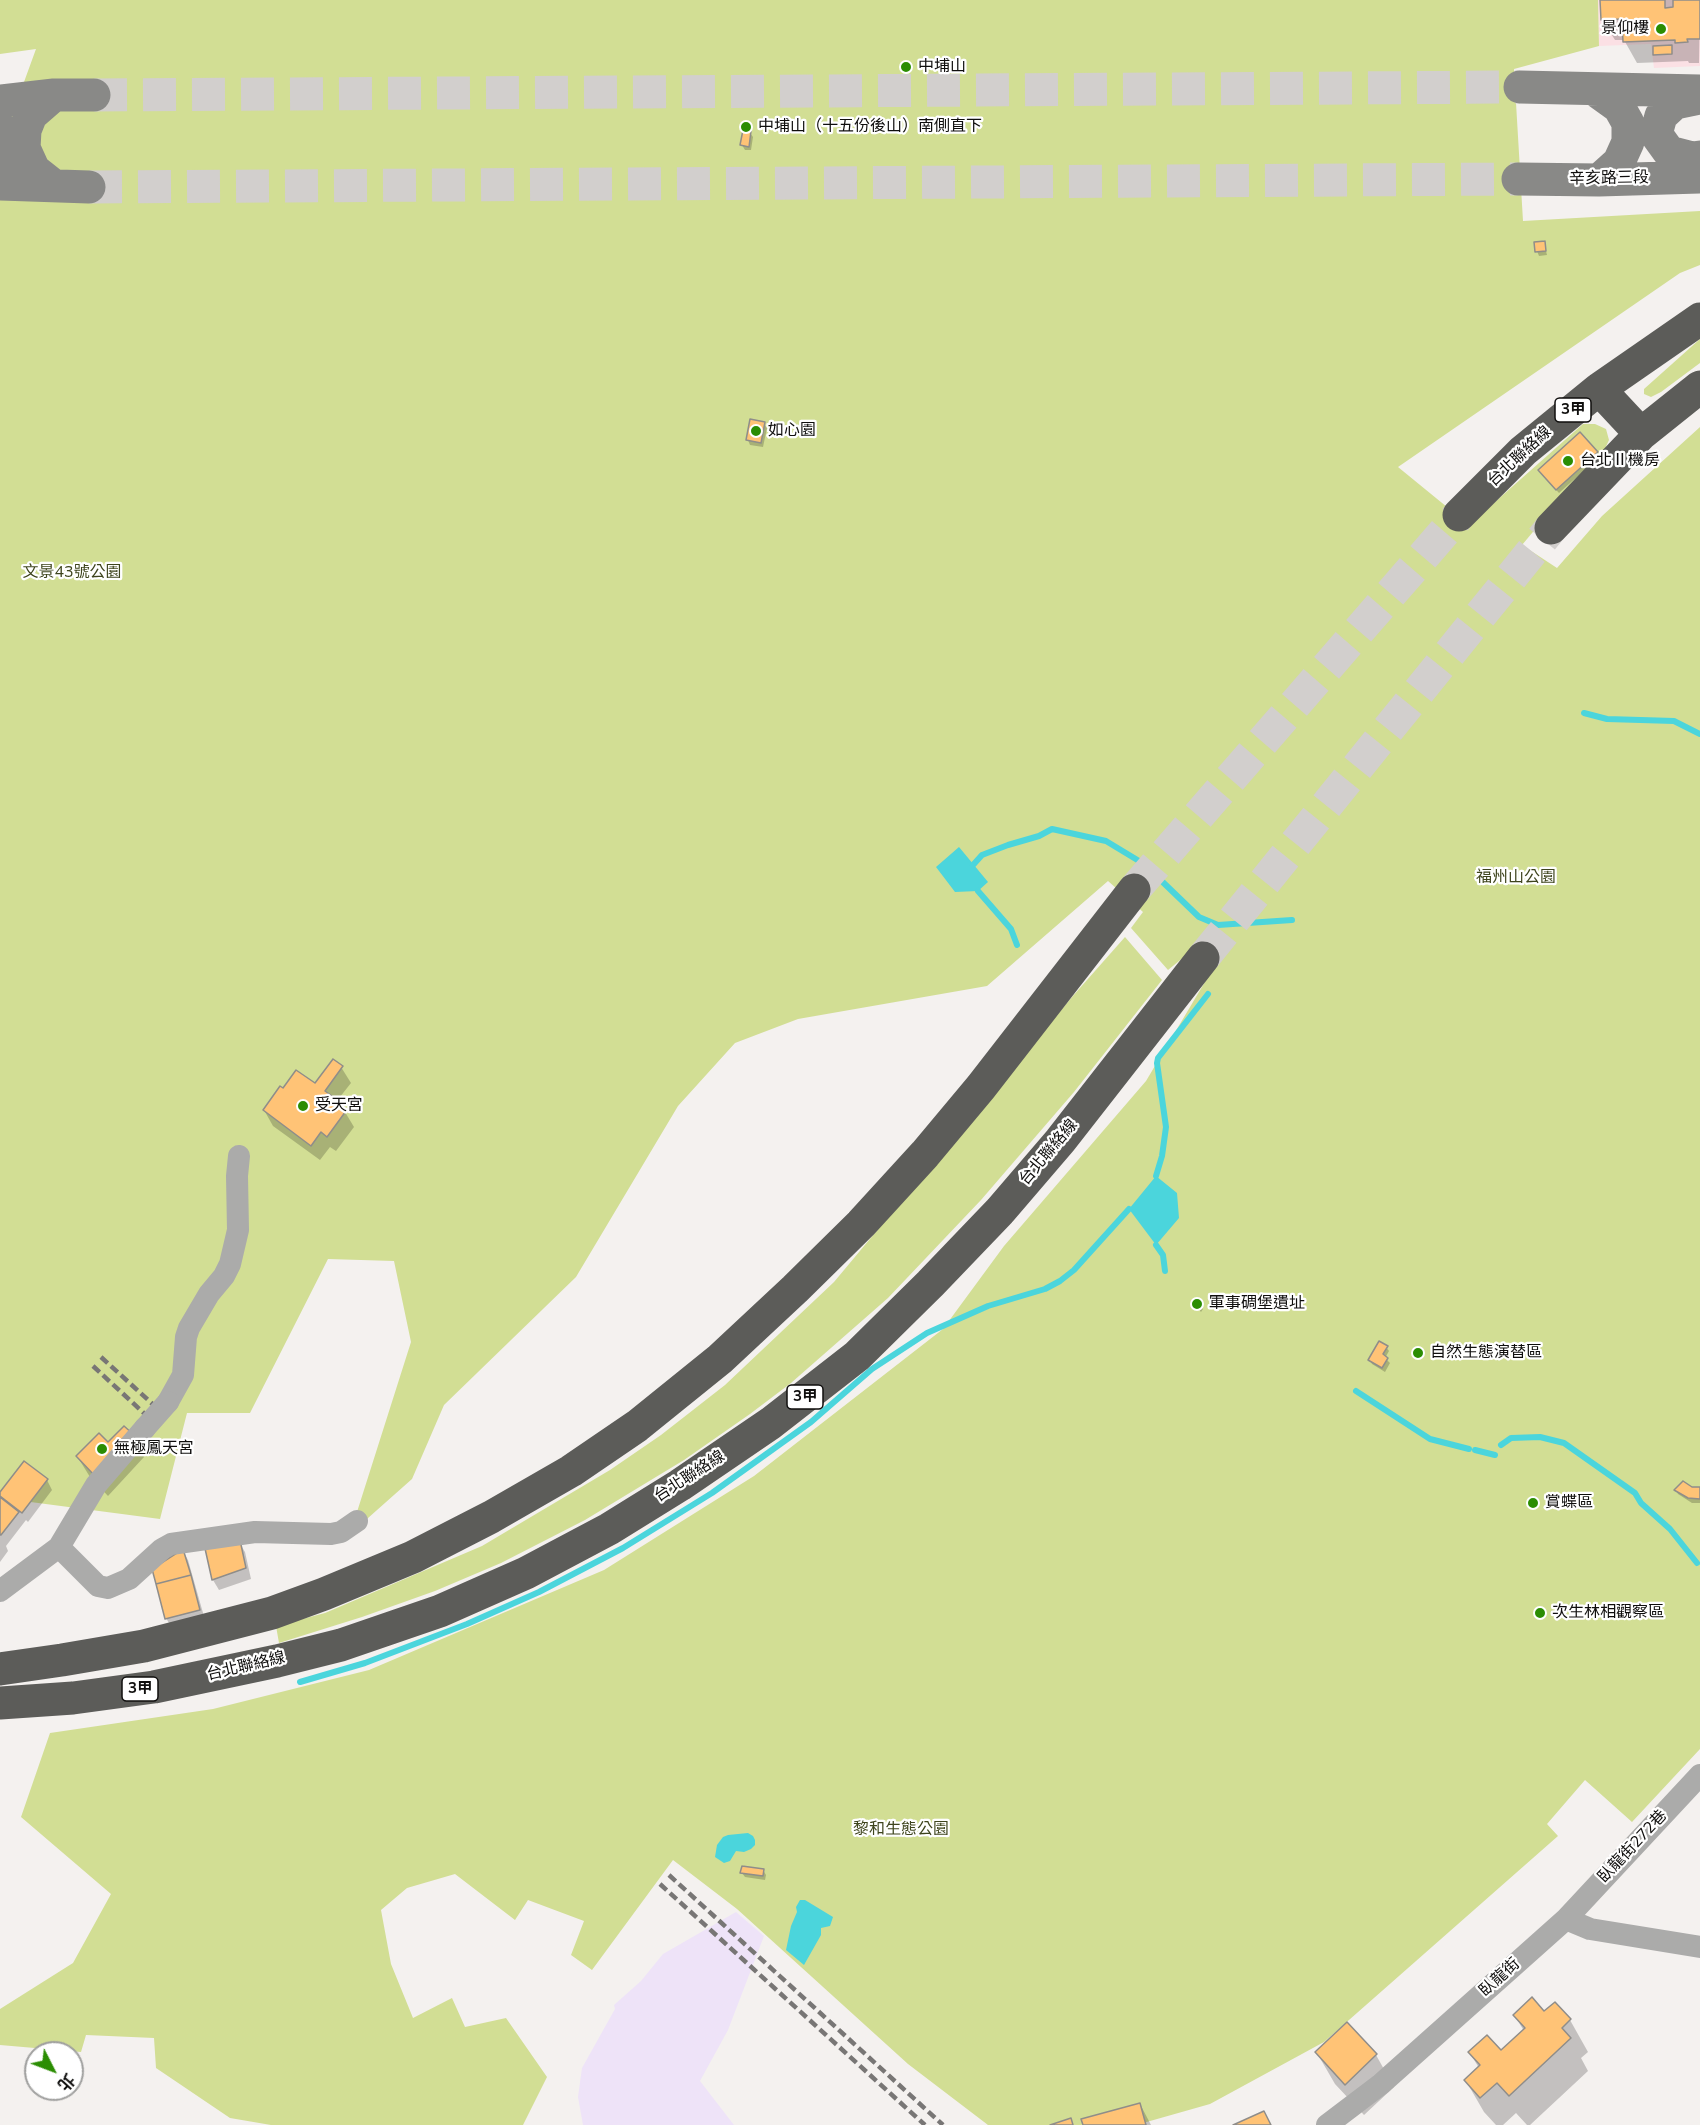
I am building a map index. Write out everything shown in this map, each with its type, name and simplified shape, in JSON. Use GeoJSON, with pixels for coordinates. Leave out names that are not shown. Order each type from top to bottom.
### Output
{"type":"FeatureCollection","features":[{"type":"Feature","properties":{"kind":"highway","name":"台北聯絡線"},"geometry":{"type":"LineString","coordinates":[[1459,515],[1523,451],[1599,389],[1700,319]]}},
{"type":"Feature","properties":{"kind":"highway"},"geometry":{"type":"LineString","coordinates":[[1551,528],[1641,434],[1700,387]]}},
{"type":"Feature","properties":{"kind":"highway"},"geometry":{"type":"LineString","coordinates":[[1599,389],[1641,434]]}},
{"type":"Feature","properties":{"kind":"highway"},"geometry":{"type":"LineString","coordinates":[[0,1669],[144,1646],[272,1613],[413,1557],[491,1517],[571,1471],[637,1426],[720,1359],[861,1224],[925,1154],[981,1087],[1134,890]]}},
{"type":"Feature","properties":{"kind":"highway","name":"台北聯絡線"},"geometry":{"type":"LineString","coordinates":[[0,1703],[73,1698],[154,1688],[340,1645],[440,1611],[526,1573],[630,1516],[771,1423],[857,1356],[1000,1211],[1060,1141],[1203,958]]}},
{"type":"Feature","properties":{"kind":"main road"},"geometry":{"type":"LineString","coordinates":[[1520,87],[1700,91]]}},
{"type":"Feature","properties":{"kind":"main road"},"geometry":{"type":"LineString","coordinates":[[1594,89],[1619,107],[1628,123],[1628,142],[1619,162],[1599,180]]}},
{"type":"Feature","properties":{"kind":"main road"},"geometry":{"type":"LineString","coordinates":[[0,101],[54,95],[94,95]]}},
{"type":"Feature","properties":{"kind":"main road"},"geometry":{"type":"LineString","coordinates":[[53,185],[34,171],[24,148],[25,130],[31,115],[54,95]]}},
{"type":"Feature","properties":{"kind":"main road"},"geometry":{"type":"LineString","coordinates":[[1700,98],[1675,103],[1661,116],[1656,134],[1669,152],[1692,158],[1700,157]]}},
{"type":"Feature","properties":{"kind":"main road"},"geometry":{"type":"LineString","coordinates":[[0,128],[5,144],[0,161]]}},
{"type":"Feature","properties":{"kind":"main road","name":"辛亥路三段"},"geometry":{"type":"LineString","coordinates":[[1518,179],[1599,180],[1700,177]]}},
{"type":"Feature","properties":{"kind":"main road"},"geometry":{"type":"LineString","coordinates":[[0,184],[89,187]]}},
{"type":"Feature","properties":{"kind":"street"},"geometry":{"type":"LineString","coordinates":[[0,1591],[59,1547],[96,1485],[168,1402],[183,1375],[186,1337],[189,1328],[230,1264],[238,1230],[239,1156]]}},
{"type":"Feature","properties":{"kind":"street"},"geometry":{"type":"LineString","coordinates":[[59,1547],[98,1586],[108,1588],[129,1579],[162,1549],[171,1544],[255,1532],[331,1534],[341,1532],[357,1521]]}},
{"type":"Feature","properties":{"kind":"street","name":"臥龍街272巷"},"geometry":{"type":"LineString","coordinates":[[1566,1919],[1700,1775]]}},
{"type":"Feature","properties":{"kind":"street"},"geometry":{"type":"LineString","coordinates":[[1566,1919],[1590,1929],[1700,1947]]}},
{"type":"Feature","properties":{"kind":"street","name":"臥龍街"},"geometry":{"type":"LineString","coordinates":[[1327,2125],[1381,2084],[1566,1919]]}},
{"type":"Feature","properties":{"kind":"shaded area","name":"景仰樓"},"geometry":{"type":"Polygon","coordinates":[[[1598,0],[1700,0],[1700,66],[1654,68],[1651,44],[1599,46],[1598,0]]]}},
{"type":"Feature","properties":{"kind":"shaded area"},"geometry":{"type":"Polygon","coordinates":[[[736,1912],[764,1936],[728,2030],[700,2081],[734,2125],[583,2125],[578,2097],[582,2068],[615,2009],[614,2005],[641,1981],[663,1954],[736,1912]]]}},
{"type":"Feature","properties":{"kind":"green space"},"geometry":{"type":"Polygon","coordinates":[[[0,0],[1598,0],[1599,46],[1514,69],[1523,221],[1700,211],[1700,265],[1680,273],[1398,467],[1469,525],[1583,424],[1595,424],[1606,429],[1609,440],[1602,455],[1522,545],[1557,568],[1602,516],[1700,427],[1700,1749],[1632,1822],[1585,1780],[1547,1824],[1558,1836],[1324,2042],[1210,2104],[1136,2125],[988,2125],[908,2064],[737,1909],[673,1860],[592,1970],[571,1955],[584,1921],[528,1900],[515,1920],[455,1874],[407,1888],[381,1910],[391,1964],[413,2018],[452,1998],[465,2027],[506,2018],[547,2077],[523,2125],[271,2125],[230,2118],[156,2068],[154,2038],[86,2035],[84,2042],[24,2041],[24,2047],[0,2045],[0,2009],[73,1963],[111,1894],[21,1817],[50,1733],[213,1709],[369,1670],[604,1570],[754,1476],[943,1329],[1004,1246],[1146,1081],[1215,965],[1190,952],[1168,970],[1131,928],[1143,912],[1108,881],[987,986],[798,1019],[735,1043],[678,1106],[576,1277],[444,1405],[412,1479],[350,1534],[411,1342],[394,1261],[328,1259],[250,1413],[187,1413],[160,1519],[0,1498],[0,148],[36,49],[0,54],[0,0]]]}},
{"type":"Feature","properties":{"kind":"green space"},"geometry":{"type":"Polygon","coordinates":[[[1700,339],[1700,363],[1661,392],[1651,397],[1644,394],[1644,389],[1700,339]]]}},
{"type":"Feature","properties":{"kind":"green space"},"geometry":{"type":"Polygon","coordinates":[[[1125,937],[1162,980],[1074,1092],[981,1200],[888,1298],[791,1383],[684,1460],[585,1520],[501,1563],[435,1591],[279,1643],[276,1626],[325,1613],[482,1546],[610,1470],[661,1435],[725,1385],[834,1282],[1072,997],[1125,937]]]}},
{"type":"Feature","properties":{"kind":"water"},"geometry":{"type":"Polygon","coordinates":[[[959,847],[988,882],[978,891],[955,892],[936,867],[959,847]]]}},
{"type":"Feature","properties":{"kind":"water"},"geometry":{"type":"Polygon","coordinates":[[[1156,1176],[1177,1193],[1179,1218],[1156,1245],[1129,1209],[1156,1176]]]}},
{"type":"Feature","properties":{"kind":"water"},"geometry":{"type":"Polygon","coordinates":[[[748,1833],[755,1840],[755,1845],[751,1849],[744,1852],[736,1851],[730,1861],[724,1863],[715,1857],[717,1845],[723,1837],[748,1833]]]}},
{"type":"Feature","properties":{"kind":"water"},"geometry":{"type":"Polygon","coordinates":[[[800,1900],[805,1900],[833,1917],[830,1926],[821,1928],[821,1935],[804,1965],[786,1950],[791,1926],[797,1912],[796,1907],[800,1900]]]}},
{"type":"Feature","properties":{"kind":"building","name":"景仰樓"},"geometry":{"type":"Polygon","coordinates":[[[1600,0],[1665,0],[1665,8],[1673,7],[1673,0],[1700,0],[1700,39],[1687,39],[1688,42],[1675,43],[1675,40],[1623,42],[1622,19],[1601,20],[1600,0]]]}},
{"type":"Feature","properties":{"kind":"building"},"geometry":{"type":"Polygon","coordinates":[[[1672,45],[1672,54],[1653,55],[1653,46],[1672,45]]]}},
{"type":"Feature","properties":{"kind":"building"},"geometry":{"type":"Polygon","coordinates":[[[743,130],[751,131],[749,147],[740,145],[743,130]]]}},
{"type":"Feature","properties":{"kind":"building"},"geometry":{"type":"Polygon","coordinates":[[[1545,241],[1546,251],[1535,252],[1534,242],[1545,241]]]}},
{"type":"Feature","properties":{"kind":"building","name":"如心園"},"geometry":{"type":"Polygon","coordinates":[[[750,419],[765,422],[761,443],[746,440],[750,419]]]}},
{"type":"Feature","properties":{"kind":"building","name":"台北Ⅱ機房"},"geometry":{"type":"Polygon","coordinates":[[[1580,432],[1598,452],[1556,490],[1538,470],[1580,432]]]}},
{"type":"Feature","properties":{"kind":"building","name":"受天宮"},"geometry":{"type":"Polygon","coordinates":[[[333,1059],[343,1066],[325,1091],[346,1111],[327,1137],[321,1132],[311,1146],[263,1110],[280,1086],[283,1088],[296,1070],[315,1083],[333,1059]]]}},
{"type":"Feature","properties":{"kind":"building"},"geometry":{"type":"Polygon","coordinates":[[[1379,1341],[1388,1346],[1383,1354],[1388,1358],[1382,1368],[1368,1360],[1379,1341]]]}},
{"type":"Feature","properties":{"kind":"building","name":"無極鳳天宮"},"geometry":{"type":"Polygon","coordinates":[[[124,1426],[134,1435],[95,1476],[76,1456],[99,1433],[108,1442],[124,1426]]]}},
{"type":"Feature","properties":{"kind":"building"},"geometry":{"type":"Polygon","coordinates":[[[24,1461],[48,1479],[22,1513],[0,1496],[0,1492],[24,1461]]]}},
{"type":"Feature","properties":{"kind":"building"},"geometry":{"type":"Polygon","coordinates":[[[1683,1481],[1692,1487],[1700,1487],[1700,1499],[1688,1498],[1674,1490],[1683,1481]]]}},
{"type":"Feature","properties":{"kind":"building"},"geometry":{"type":"Polygon","coordinates":[[[0,1497],[19,1512],[1,1535],[0,1535],[0,1497]]]}},
{"type":"Feature","properties":{"kind":"building"},"geometry":{"type":"Polygon","coordinates":[[[240,1540],[246,1568],[212,1580],[204,1544],[240,1540]]]}},
{"type":"Feature","properties":{"kind":"building"},"geometry":{"type":"Polygon","coordinates":[[[183,1549],[191,1575],[156,1584],[152,1569],[183,1549]]]}},
{"type":"Feature","properties":{"kind":"building"},"geometry":{"type":"Polygon","coordinates":[[[191,1575],[200,1610],[165,1619],[156,1584],[191,1575]]]}},
{"type":"Feature","properties":{"kind":"building"},"geometry":{"type":"Polygon","coordinates":[[[742,1866],[764,1869],[763,1876],[740,1873],[742,1866]]]}},
{"type":"Feature","properties":{"kind":"building"},"geometry":{"type":"Polygon","coordinates":[[[1532,1997],[1544,2011],[1555,2002],[1571,2019],[1562,2028],[1571,2038],[1509,2096],[1497,2083],[1480,2098],[1464,2080],[1480,2065],[1468,2052],[1487,2035],[1501,2050],[1525,2028],[1513,2015],[1532,1997]]]}},
{"type":"Feature","properties":{"kind":"building"},"geometry":{"type":"Polygon","coordinates":[[[1347,2022],[1377,2054],[1345,2085],[1315,2052],[1347,2022]]]}},
{"type":"Feature","properties":{"kind":"building"},"geometry":{"type":"Polygon","coordinates":[[[1140,2103],[1146,2125],[1083,2125],[1081,2119],[1140,2103]]]}},
{"type":"Feature","properties":{"kind":"building"},"geometry":{"type":"Polygon","coordinates":[[[1264,2111],[1271,2125],[1233,2125],[1264,2111]]]}},
{"type":"Feature","properties":{"kind":"building"},"geometry":{"type":"Polygon","coordinates":[[[1071,2118],[1073,2125],[1050,2125],[1071,2118]]]}},
{"type":"Feature","properties":{"kind":"waterway"},"geometry":{"type":"LineString","coordinates":[[1584,713],[1607,719],[1674,721],[1700,734]]}},
{"type":"Feature","properties":{"kind":"waterway"},"geometry":{"type":"LineString","coordinates":[[973,865],[982,855],[1039,836],[1052,829],[1106,841],[1144,864],[1199,917],[1218,925],[1292,920]]}},
{"type":"Feature","properties":{"kind":"waterway"},"geometry":{"type":"LineString","coordinates":[[978,891],[1011,929],[1017,945]]}},
{"type":"Feature","properties":{"kind":"waterway"},"geometry":{"type":"LineString","coordinates":[[1156,1176],[1162,1156],[1166,1127],[1158,1058],[1208,994]]}},
{"type":"Feature","properties":{"kind":"waterway"},"geometry":{"type":"LineString","coordinates":[[300,1682],[365,1663],[467,1624],[539,1592],[623,1548],[712,1493],[811,1422],[872,1369],[927,1333],[988,1306],[1045,1289],[1060,1281],[1074,1270],[1129,1209]]}},
{"type":"Feature","properties":{"kind":"waterway"},"geometry":{"type":"LineString","coordinates":[[1156,1245],[1163,1255],[1165,1271]]}},
{"type":"Feature","properties":{"kind":"waterway"},"geometry":{"type":"LineString","coordinates":[[1356,1391],[1430,1439],[1469,1449]]}},
{"type":"Feature","properties":{"kind":"waterway"},"geometry":{"type":"LineString","coordinates":[[1501,1445],[1511,1438],[1540,1437],[1564,1443],[1635,1493],[1641,1503],[1670,1529],[1697,1563]]}},
{"type":"Feature","properties":{"kind":"waterway"},"geometry":{"type":"LineString","coordinates":[[1475,1450],[1495,1455]]}},
{"type":"Feature","properties":{"kind":"tunnel"},"geometry":{"type":"LineString","coordinates":[[94,95],[1520,87]]}},
{"type":"Feature","properties":{"kind":"tunnel"},"geometry":{"type":"LineString","coordinates":[[89,187],[1518,179]]}},
{"type":"Feature","properties":{"kind":"tunnel"},"geometry":{"type":"LineString","coordinates":[[1134,890],[1459,515]]}},
{"type":"Feature","properties":{"kind":"tunnel"},"geometry":{"type":"LineString","coordinates":[[1203,958],[1551,528]]}},
{"type":"Feature","properties":{"kind":"railway"},"geometry":{"type":"LineString","coordinates":[[101,1357],[169,1419]]}},
{"type":"Feature","properties":{"kind":"railway"},"geometry":{"type":"LineString","coordinates":[[93,1366],[160,1428]]}},
{"type":"Feature","properties":{"kind":"railway"},"geometry":{"type":"LineString","coordinates":[[669,1875],[943,2125]]}},
{"type":"Feature","properties":{"kind":"railway"},"geometry":{"type":"LineString","coordinates":[[660,1884],[925,2125]]}},
{"type":"Feature","properties":{"kind":"place","name":"景仰樓"},"geometry":{"type":"Point","coordinates":[1661,29]}},
{"type":"Feature","properties":{"kind":"place","name":"中埔山"},"geometry":{"type":"Point","coordinates":[906,67]}},
{"type":"Feature","properties":{"kind":"place","name":"中埔山（十五份後山）南側直下"},"geometry":{"type":"Point","coordinates":[746,127]}},
{"type":"Feature","properties":{"kind":"place","name":"如心園"},"geometry":{"type":"Point","coordinates":[756,431]}},
{"type":"Feature","properties":{"kind":"place","name":"台北Ⅱ機房"},"geometry":{"type":"Point","coordinates":[1568,461]}},
{"type":"Feature","properties":{"kind":"place","name":"受天宮"},"geometry":{"type":"Point","coordinates":[303,1106]}},
{"type":"Feature","properties":{"kind":"place","name":"軍事碉堡遺址"},"geometry":{"type":"Point","coordinates":[1197,1304]}},
{"type":"Feature","properties":{"kind":"place","name":"自然生態演替區"},"geometry":{"type":"Point","coordinates":[1418,1353]}},
{"type":"Feature","properties":{"kind":"place","name":"無極鳳天宮"},"geometry":{"type":"Point","coordinates":[102,1449]}},
{"type":"Feature","properties":{"kind":"place","name":"賞蝶區"},"geometry":{"type":"Point","coordinates":[1533,1503]}},
{"type":"Feature","properties":{"kind":"place","name":"次生林相觀察區"},"geometry":{"type":"Point","coordinates":[1540,1613]}},
{"type":"Feature","properties":{"kind":"park label","name":"文景43號公園"},"geometry":{"type":"Point","coordinates":[72,573]}},
{"type":"Feature","properties":{"kind":"park label","name":"福州山公園"},"geometry":{"type":"Point","coordinates":[1516,878]}},
{"type":"Feature","properties":{"kind":"park label","name":"黎和生態公園"},"geometry":{"type":"Point","coordinates":[901,1830]}}]}
